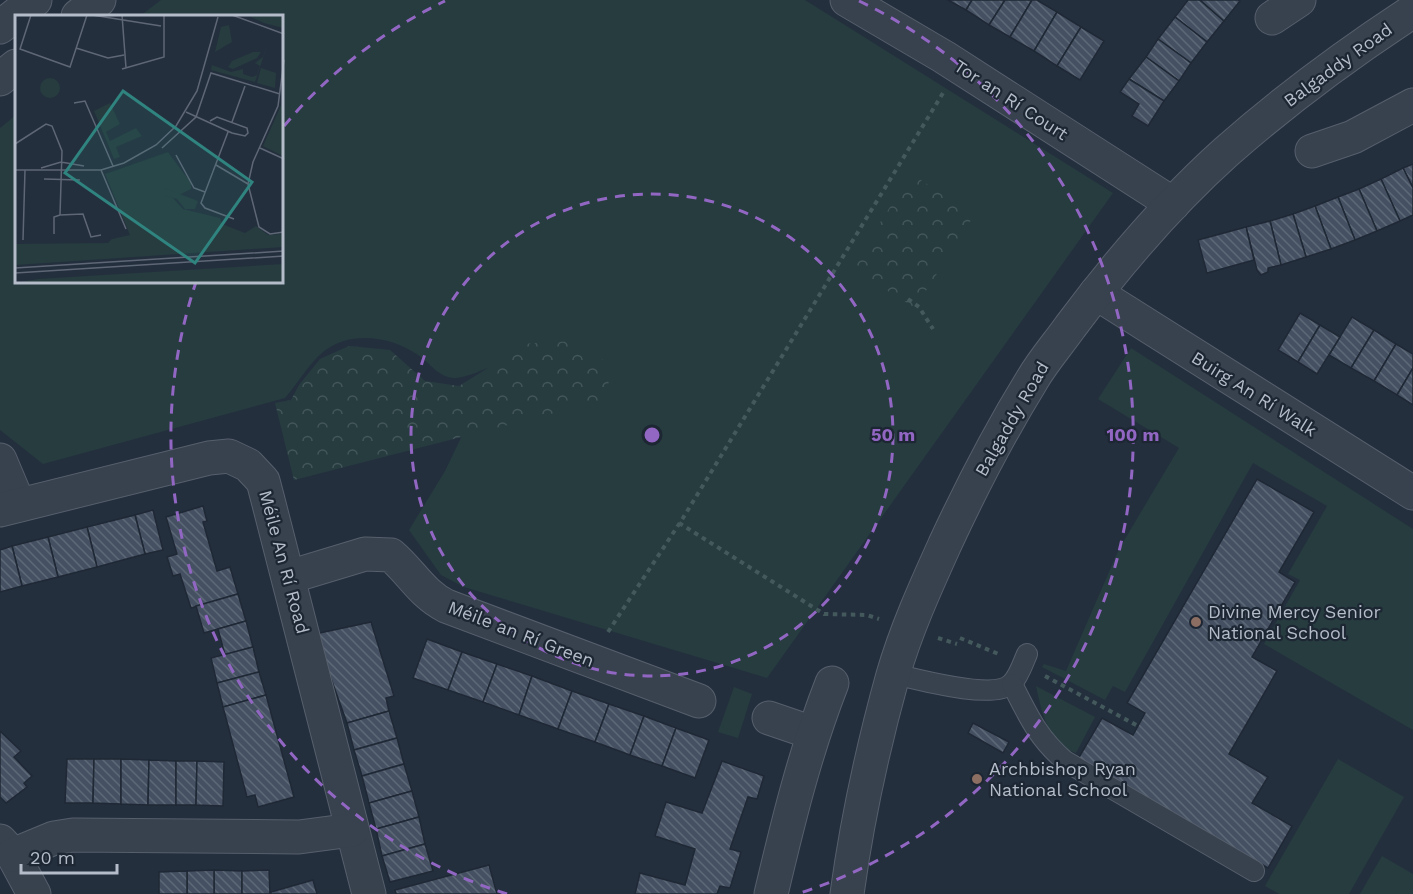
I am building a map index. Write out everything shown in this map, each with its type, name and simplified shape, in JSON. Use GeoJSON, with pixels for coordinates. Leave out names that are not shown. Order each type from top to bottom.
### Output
{"type":"FeatureCollection","features":[{"type":"Feature","properties":{"kind":"street"},"geometry":{"type":"LineString","coordinates":[[15,15],[34,0]]}},
{"type":"Feature","properties":{"kind":"street"},"geometry":{"type":"LineString","coordinates":[[79,15],[99,0]]}},
{"type":"Feature","properties":{"kind":"street","name":"Tor an Rí Court"},"geometry":{"type":"LineString","coordinates":[[847,0],[951,62],[1173,204]]}},
{"type":"Feature","properties":{"kind":"street"},"geometry":{"type":"LineString","coordinates":[[1272,18],[1299,0]]}},
{"type":"Feature","properties":{"kind":"street","name":"Balgaddy Road"},"geometry":{"type":"LineString","coordinates":[[847,894],[855,835],[872,758],[894,674],[914,617],[967,495],[1033,378],[1095,293],[1133,247],[1224,154],[1292,97],[1355,49],[1413,11]]}},
{"type":"Feature","properties":{"kind":"street"},"geometry":{"type":"LineString","coordinates":[[0,27],[15,15]]}},
{"type":"Feature","properties":{"kind":"street"},"geometry":{"type":"LineString","coordinates":[[0,79],[15,67]]}},
{"type":"Feature","properties":{"kind":"street"},"geometry":{"type":"LineString","coordinates":[[1312,151],[1353,137],[1413,105]]}},
{"type":"Feature","properties":{"kind":"street","name":"Buirg An Rí Walk"},"geometry":{"type":"LineString","coordinates":[[1095,293],[1413,493]]}},
{"type":"Feature","properties":{"kind":"street","name":"Méile An Rí Road"},"geometry":{"type":"LineString","coordinates":[[0,460],[10,508],[208,458],[229,456],[248,465],[263,481],[369,894]]}},
{"type":"Feature","properties":{"kind":"street","name":"Méile an Rí Green"},"geometry":{"type":"LineString","coordinates":[[289,577],[365,555],[391,555],[404,566],[422,590],[432,599],[446,606],[699,701]]}},
{"type":"Feature","properties":{"kind":"street"},"geometry":{"type":"LineString","coordinates":[[771,894],[813,733],[832,684]]}},
{"type":"Feature","properties":{"kind":"street"},"geometry":{"type":"LineString","coordinates":[[769,718],[813,733]]}},
{"type":"Feature","properties":{"kind":"street"},"geometry":{"type":"LineString","coordinates":[[34,894],[6,848],[73,835],[299,837],[352,830]]}},
{"type":"Feature","properties":{"kind":"lane"},"geometry":{"type":"LineString","coordinates":[[894,674],[954,688],[996,689],[1012,684],[1024,659]]}},
{"type":"Feature","properties":{"kind":"lane"},"geometry":{"type":"LineString","coordinates":[[1012,684],[1040,735],[1048,746],[1065,761],[1254,871]]}},
{"type":"Feature","properties":{"kind":"path"},"geometry":{"type":"LineString","coordinates":[[604,638],[679,523],[945,90]]}},
{"type":"Feature","properties":{"kind":"path"},"geometry":{"type":"LineString","coordinates":[[908,299],[919,307],[933,329]]}},
{"type":"Feature","properties":{"kind":"path"},"geometry":{"type":"LineString","coordinates":[[679,523],[824,614],[867,615]]}},
{"type":"Feature","properties":{"kind":"path"},"geometry":{"type":"LineString","coordinates":[[960,638],[1024,659],[1138,726]]}},
{"type":"Feature","properties":{"kind":"green space"},"geometry":{"type":"Polygon","coordinates":[[[161,0],[805,0],[1113,193],[767,678],[464,587],[441,575],[409,530],[445,471],[496,365],[466,376],[450,378],[418,355],[396,343],[358,338],[334,345],[323,352],[285,398],[43,464],[0,430],[0,128],[15,116],[15,284],[284,284],[284,15],[141,15],[161,0]]]}},
{"type":"Feature","properties":{"kind":"green space"},"geometry":{"type":"Polygon","coordinates":[[[911,174],[975,214],[915,308],[851,268],[911,174]]]}},
{"type":"Feature","properties":{"kind":"green space"},"geometry":{"type":"Polygon","coordinates":[[[572,341],[608,363],[609,399],[294,480],[275,403],[291,400],[299,385],[320,359],[349,346],[390,350],[425,381],[459,386],[507,356],[519,344],[572,341]]]}},
{"type":"Feature","properties":{"kind":"green space"},"geometry":{"type":"Polygon","coordinates":[[[1131,348],[1413,529],[1413,730],[1264,644],[1300,580],[1288,574],[1327,506],[1253,463],[1125,692],[1113,686],[1105,700],[1042,667],[1044,664],[1066,671],[1119,549],[1179,448],[1098,399],[1131,348]]]}},
{"type":"Feature","properties":{"kind":"green space"},"geometry":{"type":"Polygon","coordinates":[[[1036,686],[1095,717],[1076,753],[1066,749],[1052,735],[1043,715],[1036,686]]]}},
{"type":"Feature","properties":{"kind":"green space"},"geometry":{"type":"Polygon","coordinates":[[[734,687],[752,694],[738,738],[718,732],[734,687]]]}},
{"type":"Feature","properties":{"kind":"green space"},"geometry":{"type":"Polygon","coordinates":[[[1338,759],[1404,797],[1349,894],[1279,894],[1265,886],[1338,759]]]}},
{"type":"Feature","properties":{"kind":"green space"},"geometry":{"type":"Polygon","coordinates":[[[1382,856],[1413,874],[1413,894],[1360,894],[1382,856]]]}},
{"type":"Feature","properties":{"kind":"building"},"geometry":{"type":"Polygon","coordinates":[[[948,0],[972,0],[966,10],[948,0]]]}},
{"type":"Feature","properties":{"kind":"building"},"geometry":{"type":"Polygon","coordinates":[[[972,0],[1005,0],[989,25],[966,10],[972,0]]]}},
{"type":"Feature","properties":{"kind":"building"},"geometry":{"type":"Polygon","coordinates":[[[1005,0],[1032,0],[1010,37],[989,25],[1005,0]]]}},
{"type":"Feature","properties":{"kind":"building"},"geometry":{"type":"Polygon","coordinates":[[[1032,0],[1037,0],[1057,12],[1034,51],[1010,37],[1032,0]]]}},
{"type":"Feature","properties":{"kind":"building"},"geometry":{"type":"Polygon","coordinates":[[[1188,0],[1200,0],[1224,21],[1207,42],[1175,17],[1188,0]]]}},
{"type":"Feature","properties":{"kind":"building"},"geometry":{"type":"Polygon","coordinates":[[[1200,0],[1238,0],[1240,1],[1224,21],[1200,0]]]}},
{"type":"Feature","properties":{"kind":"building"},"geometry":{"type":"Polygon","coordinates":[[[1057,12],[1081,27],[1057,66],[1034,51],[1057,12]]]}},
{"type":"Feature","properties":{"kind":"building"},"geometry":{"type":"Polygon","coordinates":[[[1175,17],[1207,42],[1191,63],[1158,39],[1175,17]]]}},
{"type":"Feature","properties":{"kind":"building"},"geometry":{"type":"Polygon","coordinates":[[[1081,27],[1104,41],[1080,80],[1057,66],[1081,27]]]}},
{"type":"Feature","properties":{"kind":"building"},"geometry":{"type":"Polygon","coordinates":[[[1158,39],[1191,63],[1179,81],[1146,57],[1158,39]]]}},
{"type":"Feature","properties":{"kind":"building"},"geometry":{"type":"Polygon","coordinates":[[[1146,57],[1179,81],[1164,101],[1129,79],[1146,57]]]}},
{"type":"Feature","properties":{"kind":"building"},"geometry":{"type":"Polygon","coordinates":[[[1129,79],[1164,101],[1148,126],[1132,116],[1139,104],[1120,92],[1129,79]]]}},
{"type":"Feature","properties":{"kind":"building"},"geometry":{"type":"Polygon","coordinates":[[[1413,164],[1413,188],[1403,168],[1413,164]]]}},
{"type":"Feature","properties":{"kind":"building"},"geometry":{"type":"Polygon","coordinates":[[[1403,168],[1413,188],[1413,215],[1400,221],[1381,179],[1403,168]]]}},
{"type":"Feature","properties":{"kind":"building"},"geometry":{"type":"Polygon","coordinates":[[[1381,179],[1400,221],[1377,231],[1359,189],[1381,179]]]}},
{"type":"Feature","properties":{"kind":"building"},"geometry":{"type":"Polygon","coordinates":[[[1359,189],[1377,231],[1355,240],[1338,197],[1359,189]]]}},
{"type":"Feature","properties":{"kind":"building"},"geometry":{"type":"Polygon","coordinates":[[[1338,197],[1355,240],[1331,249],[1315,206],[1338,197]]]}},
{"type":"Feature","properties":{"kind":"building"},"geometry":{"type":"Polygon","coordinates":[[[1315,206],[1331,249],[1306,257],[1293,214],[1315,206]]]}},
{"type":"Feature","properties":{"kind":"building"},"geometry":{"type":"Polygon","coordinates":[[[1293,214],[1306,257],[1281,265],[1270,221],[1293,214]]]}},
{"type":"Feature","properties":{"kind":"building"},"geometry":{"type":"Polygon","coordinates":[[[1270,221],[1281,265],[1268,268],[1268,272],[1261,275],[1257,270],[1246,227],[1270,221]]]}},
{"type":"Feature","properties":{"kind":"building"},"geometry":{"type":"Polygon","coordinates":[[[1246,227],[1254,260],[1207,273],[1198,240],[1246,227]]]}},
{"type":"Feature","properties":{"kind":"building"},"geometry":{"type":"Polygon","coordinates":[[[1300,313],[1320,325],[1298,362],[1278,350],[1300,313]]]}},
{"type":"Feature","properties":{"kind":"building"},"geometry":{"type":"Polygon","coordinates":[[[1352,317],[1374,330],[1351,368],[1329,355],[1352,317]]]}},
{"type":"Feature","properties":{"kind":"building"},"geometry":{"type":"Polygon","coordinates":[[[1320,325],[1340,337],[1317,374],[1298,362],[1320,325]]]}},
{"type":"Feature","properties":{"kind":"building"},"geometry":{"type":"Polygon","coordinates":[[[1374,330],[1396,344],[1374,381],[1351,368],[1374,330]]]}},
{"type":"Feature","properties":{"kind":"building"},"geometry":{"type":"Polygon","coordinates":[[[1396,344],[1413,354],[1413,368],[1397,395],[1374,381],[1396,344]]]}},
{"type":"Feature","properties":{"kind":"building"},"geometry":{"type":"Polygon","coordinates":[[[1413,368],[1413,405],[1397,395],[1413,368]]]}},
{"type":"Feature","properties":{"kind":"building"},"geometry":{"type":"Polygon","coordinates":[[[1257,479],[1314,512],[1279,572],[1295,582],[1252,657],[1277,671],[1229,754],[1268,777],[1252,803],[1292,826],[1268,868],[1078,759],[1102,718],[1133,735],[1145,713],[1127,703],[1257,479]]]}},
{"type":"Feature","properties":{"kind":"building"},"geometry":{"type":"Polygon","coordinates":[[[203,506],[207,521],[203,522],[217,571],[230,567],[238,594],[191,608],[180,574],[173,576],[167,557],[177,554],[166,517],[203,506]]]}},
{"type":"Feature","properties":{"kind":"building"},"geometry":{"type":"Polygon","coordinates":[[[153,510],[163,550],[145,554],[135,515],[153,510]]]}},
{"type":"Feature","properties":{"kind":"building"},"geometry":{"type":"Polygon","coordinates":[[[135,515],[145,554],[97,567],[87,527],[135,515]]]}},
{"type":"Feature","properties":{"kind":"building"},"geometry":{"type":"Polygon","coordinates":[[[87,527],[97,567],[58,577],[48,537],[87,527]]]}},
{"type":"Feature","properties":{"kind":"building"},"geometry":{"type":"Polygon","coordinates":[[[48,537],[58,577],[22,586],[12,546],[48,537]]]}},
{"type":"Feature","properties":{"kind":"building"},"geometry":{"type":"Polygon","coordinates":[[[12,546],[22,586],[0,592],[0,550],[12,546]]]}},
{"type":"Feature","properties":{"kind":"building"},"geometry":{"type":"Polygon","coordinates":[[[238,594],[246,621],[204,633],[196,606],[238,594]]]}},
{"type":"Feature","properties":{"kind":"building"},"geometry":{"type":"Polygon","coordinates":[[[246,621],[253,647],[225,655],[218,629],[246,621]]]}},
{"type":"Feature","properties":{"kind":"building"},"geometry":{"type":"Polygon","coordinates":[[[371,622],[394,696],[386,698],[389,711],[347,723],[315,634],[371,622]]]}},
{"type":"Feature","properties":{"kind":"building"},"geometry":{"type":"Polygon","coordinates":[[[427,639],[462,652],[448,690],[413,678],[427,639]]]}},
{"type":"Feature","properties":{"kind":"building"},"geometry":{"type":"Polygon","coordinates":[[[253,647],[259,672],[217,683],[211,658],[253,647]]]}},
{"type":"Feature","properties":{"kind":"building"},"geometry":{"type":"Polygon","coordinates":[[[462,652],[497,664],[483,702],[448,690],[462,652]]]}},
{"type":"Feature","properties":{"kind":"building"},"geometry":{"type":"Polygon","coordinates":[[[497,664],[532,676],[519,715],[483,702],[497,664]]]}},
{"type":"Feature","properties":{"kind":"building"},"geometry":{"type":"Polygon","coordinates":[[[259,672],[266,695],[223,707],[217,683],[259,672]]]}},
{"type":"Feature","properties":{"kind":"building"},"geometry":{"type":"Polygon","coordinates":[[[532,676],[572,691],[558,729],[519,715],[532,676]]]}},
{"type":"Feature","properties":{"kind":"building"},"geometry":{"type":"Polygon","coordinates":[[[572,691],[609,704],[595,742],[558,729],[572,691]]]}},
{"type":"Feature","properties":{"kind":"building"},"geometry":{"type":"Polygon","coordinates":[[[266,695],[294,797],[258,807],[255,795],[247,797],[223,707],[266,695]]]}},
{"type":"Feature","properties":{"kind":"building"},"geometry":{"type":"Polygon","coordinates":[[[609,704],[644,716],[630,755],[595,742],[609,704]]]}},
{"type":"Feature","properties":{"kind":"building"},"geometry":{"type":"Polygon","coordinates":[[[389,711],[397,738],[354,750],[347,723],[389,711]]]}},
{"type":"Feature","properties":{"kind":"building"},"geometry":{"type":"Polygon","coordinates":[[[644,716],[676,728],[662,766],[630,755],[644,716]]]}},
{"type":"Feature","properties":{"kind":"building"},"geometry":{"type":"Polygon","coordinates":[[[973,723],[1009,742],[1003,753],[968,733],[973,723]]]}},
{"type":"Feature","properties":{"kind":"building"},"geometry":{"type":"Polygon","coordinates":[[[676,728],[709,740],[695,778],[662,766],[676,728]]]}},
{"type":"Feature","properties":{"kind":"building"},"geometry":{"type":"Polygon","coordinates":[[[0,731],[21,751],[14,757],[32,776],[24,783],[27,787],[6,803],[0,797],[0,731]]]}},
{"type":"Feature","properties":{"kind":"building"},"geometry":{"type":"Polygon","coordinates":[[[397,738],[404,764],[362,776],[354,750],[397,738]]]}},
{"type":"Feature","properties":{"kind":"building"},"geometry":{"type":"Polygon","coordinates":[[[67,759],[94,759],[93,803],[65,803],[67,759]]]}},
{"type":"Feature","properties":{"kind":"building"},"geometry":{"type":"Polygon","coordinates":[[[94,759],[121,759],[121,804],[93,803],[94,759]]]}},
{"type":"Feature","properties":{"kind":"building"},"geometry":{"type":"Polygon","coordinates":[[[121,759],[149,760],[148,805],[121,804],[121,759]]]}},
{"type":"Feature","properties":{"kind":"building"},"geometry":{"type":"Polygon","coordinates":[[[149,760],[176,761],[176,805],[148,805],[149,760]]]}},
{"type":"Feature","properties":{"kind":"building"},"geometry":{"type":"Polygon","coordinates":[[[176,761],[197,761],[196,805],[176,805],[176,761]]]}},
{"type":"Feature","properties":{"kind":"building"},"geometry":{"type":"Polygon","coordinates":[[[197,761],[224,762],[223,806],[196,805],[197,761]]]}},
{"type":"Feature","properties":{"kind":"building"},"geometry":{"type":"Polygon","coordinates":[[[722,761],[764,776],[757,799],[748,797],[730,849],[741,852],[730,888],[720,886],[717,894],[635,894],[640,873],[685,885],[695,849],[655,836],[666,802],[702,813],[722,761]]]}},
{"type":"Feature","properties":{"kind":"building"},"geometry":{"type":"Polygon","coordinates":[[[404,764],[412,791],[369,803],[362,776],[404,764]]]}},
{"type":"Feature","properties":{"kind":"building"},"geometry":{"type":"Polygon","coordinates":[[[412,791],[419,817],[376,829],[369,803],[412,791]]]}},
{"type":"Feature","properties":{"kind":"building"},"geometry":{"type":"Polygon","coordinates":[[[419,817],[425,844],[382,856],[376,829],[419,817]]]}},
{"type":"Feature","properties":{"kind":"building"},"geometry":{"type":"Polygon","coordinates":[[[425,844],[433,871],[390,882],[382,856],[425,844]]]}},
{"type":"Feature","properties":{"kind":"building"},"geometry":{"type":"Polygon","coordinates":[[[489,865],[497,894],[396,894],[395,890],[489,865]]]}},
{"type":"Feature","properties":{"kind":"building"},"geometry":{"type":"Polygon","coordinates":[[[214,870],[242,871],[242,894],[214,894],[214,870]]]}},
{"type":"Feature","properties":{"kind":"building"},"geometry":{"type":"Polygon","coordinates":[[[214,870],[214,894],[187,894],[187,871],[214,870]]]}},
{"type":"Feature","properties":{"kind":"building"},"geometry":{"type":"Polygon","coordinates":[[[269,870],[270,894],[242,894],[242,871],[269,870]]]}},
{"type":"Feature","properties":{"kind":"building"},"geometry":{"type":"Polygon","coordinates":[[[187,871],[187,894],[159,894],[159,872],[187,871]]]}},
{"type":"Feature","properties":{"kind":"building"},"geometry":{"type":"Polygon","coordinates":[[[313,880],[317,894],[271,894],[271,892],[313,880]]]}},
{"type":"Feature","properties":{"kind":"place","name":"Divine Mercy Senior National School"},"geometry":{"type":"Point","coordinates":[1196,622]}},
{"type":"Feature","properties":{"kind":"place","name":"Archbishop Ryan National School"},"geometry":{"type":"Point","coordinates":[977,779]}}]}
